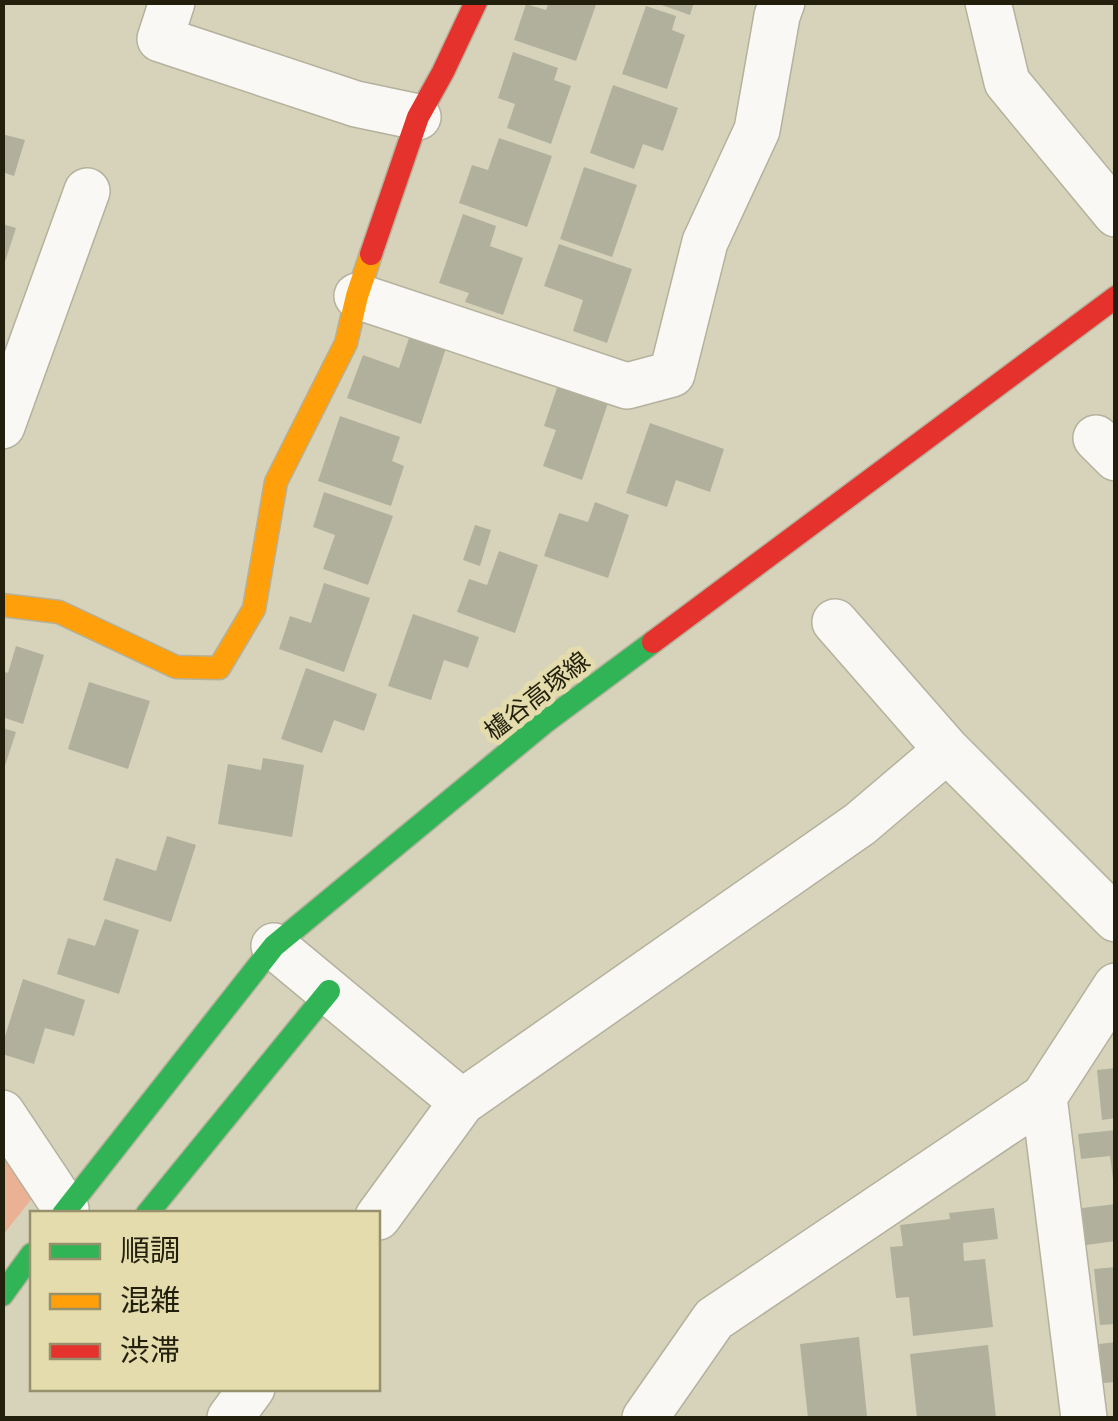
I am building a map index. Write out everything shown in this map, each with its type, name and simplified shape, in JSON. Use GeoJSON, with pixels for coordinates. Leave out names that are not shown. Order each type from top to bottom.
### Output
{"type":"FeatureCollection","features":[{"type":"Feature","properties":{"kind":"street"},"geometry":{"type":"LineString","coordinates":[[172,2],[160,38],[356,104],[418,117]]}},
{"type":"Feature","properties":{"kind":"street"},"geometry":{"type":"LineString","coordinates":[[2,605],[58,612],[176,667],[219,668],[254,609],[276,482],[346,343],[357,296],[418,117],[476,2]]}},
{"type":"Feature","properties":{"kind":"street"},"geometry":{"type":"LineString","coordinates":[[357,296],[627,386],[672,374],[704,242],[757,130],[776,16],[782,2]]}},
{"type":"Feature","properties":{"kind":"street"},"geometry":{"type":"LineString","coordinates":[[988,2],[1007,82],[1116,214]]}},
{"type":"Feature","properties":{"kind":"street"},"geometry":{"type":"LineString","coordinates":[[3,424],[87,191]]}},
{"type":"Feature","properties":{"kind":"street","name":"櫨谷高塚線"},"geometry":{"type":"LineString","coordinates":[[64,1211],[274,946],[544,723],[1116,297]]}},
{"type":"Feature","properties":{"kind":"street"},"geometry":{"type":"LineString","coordinates":[[835,622],[947,750],[1116,919]]}},
{"type":"Feature","properties":{"kind":"street"},"geometry":{"type":"LineString","coordinates":[[380,1214],[462,1102],[860,824],[947,750]]}},
{"type":"Feature","properties":{"kind":"street"},"geometry":{"type":"LineString","coordinates":[[274,946],[462,1102]]}},
{"type":"Feature","properties":{"kind":"street"},"geometry":{"type":"LineString","coordinates":[[645,1418],[714,1319],[1044,1097],[1116,986]]}},
{"type":"Feature","properties":{"kind":"street"},"geometry":{"type":"LineString","coordinates":[[148,1211],[329,991]]}},
{"type":"Feature","properties":{"kind":"street"},"geometry":{"type":"LineString","coordinates":[[1044,1097],[1084,1418]]}},
{"type":"Feature","properties":{"kind":"street"},"geometry":{"type":"LineString","coordinates":[[2,1112],[64,1211]]}},
{"type":"Feature","properties":{"kind":"street"},"geometry":{"type":"LineString","coordinates":[[2,1295],[30,1257]]}},
{"type":"Feature","properties":{"kind":"street"},"geometry":{"type":"LineString","coordinates":[[230,1418],[250,1391]]}},
{"type":"Feature","properties":{"kind":"shaded area"},"geometry":{"type":"Polygon","coordinates":[[[2,1152],[33,1197],[3,1235],[2,1235],[2,1152]]]}},
{"type":"Feature","properties":{"kind":"building"},"geometry":{"type":"Polygon","coordinates":[[[549,2],[597,2],[576,61],[514,40],[526,4],[546,10],[549,2]]]}},
{"type":"Feature","properties":{"kind":"building"},"geometry":{"type":"Polygon","coordinates":[[[653,2],[694,2],[690,15],[653,2]]]}},
{"type":"Feature","properties":{"kind":"building"},"geometry":{"type":"Polygon","coordinates":[[[646,6],[676,16],[672,30],[685,35],[667,89],[622,74],[646,6]]]}},
{"type":"Feature","properties":{"kind":"building"},"geometry":{"type":"Polygon","coordinates":[[[513,52],[558,68],[554,80],[571,86],[551,144],[507,128],[515,104],[498,98],[513,52]]]}},
{"type":"Feature","properties":{"kind":"building"},"geometry":{"type":"Polygon","coordinates":[[[613,85],[678,108],[663,151],[643,144],[634,169],[590,153],[613,85]]]}},
{"type":"Feature","properties":{"kind":"building"},"geometry":{"type":"Polygon","coordinates":[[[2,134],[25,140],[14,176],[2,172],[2,134]]]}},
{"type":"Feature","properties":{"kind":"building"},"geometry":{"type":"Polygon","coordinates":[[[499,138],[552,156],[527,227],[459,203],[472,165],[488,170],[499,138]]]}},
{"type":"Feature","properties":{"kind":"building"},"geometry":{"type":"Polygon","coordinates":[[[584,167],[637,185],[612,257],[560,239],[584,167]]]}},
{"type":"Feature","properties":{"kind":"building"},"geometry":{"type":"Polygon","coordinates":[[[463,214],[496,226],[490,246],[523,258],[503,315],[465,302],[469,293],[439,283],[463,214]]]}},
{"type":"Feature","properties":{"kind":"building"},"geometry":{"type":"Polygon","coordinates":[[[2,224],[16,228],[3,268],[2,268],[2,224]]]}},
{"type":"Feature","properties":{"kind":"building"},"geometry":{"type":"Polygon","coordinates":[[[559,244],[632,269],[607,343],[573,331],[583,300],[544,286],[559,244]]]}},
{"type":"Feature","properties":{"kind":"building"},"geometry":{"type":"Polygon","coordinates":[[[410,335],[446,348],[421,424],[347,398],[363,355],[399,368],[410,335]]]}},
{"type":"Feature","properties":{"kind":"building"},"geometry":{"type":"Polygon","coordinates":[[[558,385],[608,403],[582,480],[543,466],[556,430],[544,426],[558,385]]]}},
{"type":"Feature","properties":{"kind":"building"},"geometry":{"type":"Polygon","coordinates":[[[340,416],[400,437],[392,461],[404,466],[391,506],[318,481],[340,416]]]}},
{"type":"Feature","properties":{"kind":"building"},"geometry":{"type":"Polygon","coordinates":[[[650,423],[724,449],[710,492],[676,480],[667,507],[626,493],[650,423]]]}},
{"type":"Feature","properties":{"kind":"building"},"geometry":{"type":"Polygon","coordinates":[[[324,492],[393,516],[368,585],[323,569],[335,535],[313,527],[324,492]]]}},
{"type":"Feature","properties":{"kind":"building"},"geometry":{"type":"Polygon","coordinates":[[[595,502],[629,515],[608,578],[544,556],[559,513],[588,522],[595,502]]]}},
{"type":"Feature","properties":{"kind":"building"},"geometry":{"type":"Polygon","coordinates":[[[475,525],[491,530],[480,566],[463,560],[475,525]]]}},
{"type":"Feature","properties":{"kind":"building"},"geometry":{"type":"Polygon","coordinates":[[[499,551],[538,565],[515,633],[457,612],[469,579],[487,585],[499,551]]]}},
{"type":"Feature","properties":{"kind":"building"},"geometry":{"type":"Polygon","coordinates":[[[324,583],[370,598],[344,672],[279,649],[290,616],[311,623],[324,583]]]}},
{"type":"Feature","properties":{"kind":"building"},"geometry":{"type":"Polygon","coordinates":[[[413,614],[479,637],[468,668],[444,660],[431,700],[388,686],[413,614]]]}},
{"type":"Feature","properties":{"kind":"building"},"geometry":{"type":"Polygon","coordinates":[[[16,646],[44,655],[23,724],[2,717],[2,671],[8,673],[16,646]]]}},
{"type":"Feature","properties":{"kind":"building"},"geometry":{"type":"Polygon","coordinates":[[[306,668],[377,694],[364,731],[334,720],[322,753],[281,739],[306,668]]]}},
{"type":"Feature","properties":{"kind":"building"},"geometry":{"type":"Polygon","coordinates":[[[89,682],[150,701],[128,769],[68,749],[89,682]]]}},
{"type":"Feature","properties":{"kind":"building"},"geometry":{"type":"Polygon","coordinates":[[[2,728],[16,732],[3,772],[2,772],[2,728]]]}},
{"type":"Feature","properties":{"kind":"building"},"geometry":{"type":"Polygon","coordinates":[[[263,758],[304,765],[292,837],[218,824],[228,764],[261,770],[263,758]]]}},
{"type":"Feature","properties":{"kind":"building"},"geometry":{"type":"Polygon","coordinates":[[[167,836],[196,845],[171,922],[103,900],[116,858],[156,871],[167,836]]]}},
{"type":"Feature","properties":{"kind":"building"},"geometry":{"type":"Polygon","coordinates":[[[105,919],[139,930],[119,994],[57,974],[68,938],[95,946],[105,919]]]}},
{"type":"Feature","properties":{"kind":"building"},"geometry":{"type":"Polygon","coordinates":[[[23,979],[85,1000],[74,1036],[45,1028],[34,1064],[2,1054],[23,979]]]}},
{"type":"Feature","properties":{"kind":"building"},"geometry":{"type":"Polygon","coordinates":[[[1116,1068],[1116,1118],[1102,1120],[1097,1070],[1116,1068]]]}},
{"type":"Feature","properties":{"kind":"building"},"geometry":{"type":"Polygon","coordinates":[[[1116,1130],[1113,1179],[1110,1156],[1081,1159],[1078,1134],[1116,1130]]]}},
{"type":"Feature","properties":{"kind":"building"},"geometry":{"type":"Polygon","coordinates":[[[1116,1204],[1116,1241],[1086,1245],[1082,1208],[1116,1204]]]}},
{"type":"Feature","properties":{"kind":"building"},"geometry":{"type":"Polygon","coordinates":[[[994,1208],[998,1239],[963,1243],[964,1261],[985,1259],[993,1327],[913,1336],[909,1297],[896,1298],[890,1247],[903,1246],[900,1225],[950,1219],[949,1213],[994,1208]]]}},
{"type":"Feature","properties":{"kind":"building"},"geometry":{"type":"Polygon","coordinates":[[[1116,1267],[1116,1324],[1100,1325],[1094,1269],[1116,1267]]]}},
{"type":"Feature","properties":{"kind":"building"},"geometry":{"type":"Polygon","coordinates":[[[859,1337],[867,1416],[808,1418],[800,1344],[859,1337]]]}},
{"type":"Feature","properties":{"kind":"building"},"geometry":{"type":"Polygon","coordinates":[[[1116,1342],[1116,1382],[1103,1383],[1099,1344],[1116,1342]]]}},
{"type":"Feature","properties":{"kind":"building"},"geometry":{"type":"Polygon","coordinates":[[[988,1345],[996,1418],[917,1418],[910,1354],[988,1345]]]}},
{"type":"Feature","properties":{"kind":"traffic: fast"},"geometry":{"type":"LineString","coordinates":[[65,1211],[274,946],[544,723],[653,642]]}},
{"type":"Feature","properties":{"kind":"traffic: fast"},"geometry":{"type":"LineString","coordinates":[[149,1211],[329,991]]}},
{"type":"Feature","properties":{"kind":"traffic: fast"},"geometry":{"type":"LineString","coordinates":[[2,1295],[30,1257]]}},
{"type":"Feature","properties":{"kind":"traffic: slow"},"geometry":{"type":"LineString","coordinates":[[2,605],[59,612],[176,667],[219,668],[254,609],[276,482],[346,343],[371,254]]}},
{"type":"Feature","properties":{"kind":"traffic: jam"},"geometry":{"type":"LineString","coordinates":[[371,254],[418,117],[476,2]]}},
{"type":"Feature","properties":{"kind":"traffic: jam"},"geometry":{"type":"LineString","coordinates":[[653,642],[1116,297]]}}]}
